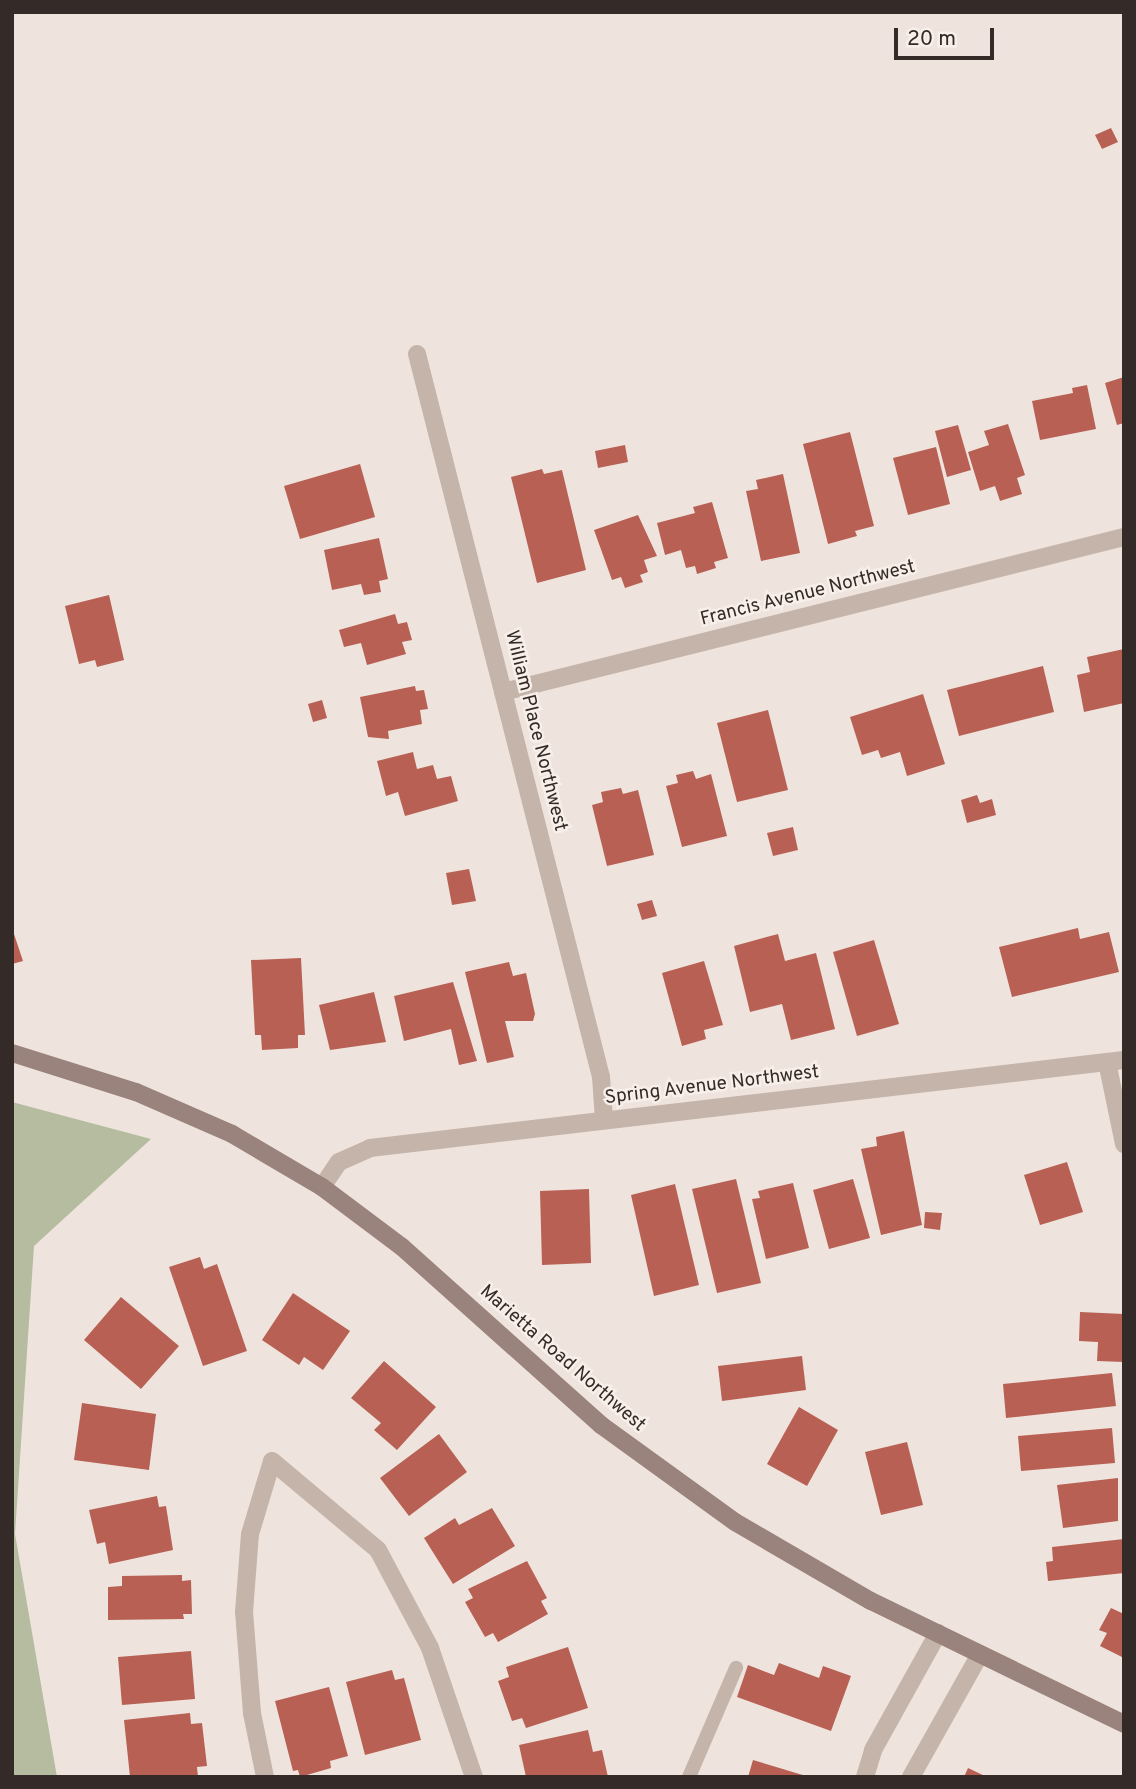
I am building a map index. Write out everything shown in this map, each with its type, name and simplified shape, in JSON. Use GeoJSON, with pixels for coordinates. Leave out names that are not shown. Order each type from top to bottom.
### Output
{"type":"FeatureCollection","features":[{"type":"Feature","properties":{"kind":"main road","name":"Marietta Road Northwest"},"geometry":{"type":"LineString","coordinates":[[12,1053],[136,1092],[232,1134],[322,1187],[402,1247],[601,1425],[735,1522],[871,1601],[1124,1724]]}},
{"type":"Feature","properties":{"kind":"street","name":"William Place Northwest"},"geometry":{"type":"LineString","coordinates":[[417,354],[601,1077],[604,1120]]}},
{"type":"Feature","properties":{"kind":"street","name":"Francis Avenue Northwest"},"geometry":{"type":"LineString","coordinates":[[503,692],[1124,537]]}},
{"type":"Feature","properties":{"kind":"street","name":"Spring Avenue Northwest"},"geometry":{"type":"LineString","coordinates":[[322,1187],[340,1162],[370,1148],[1116,1061]]}},
{"type":"Feature","properties":{"kind":"street"},"geometry":{"type":"LineString","coordinates":[[1116,1061],[1124,1144]]}},
{"type":"Feature","properties":{"kind":"street"},"geometry":{"type":"LineString","coordinates":[[265,1777],[252,1713],[244,1612],[250,1534],[272,1461],[378,1550],[430,1648],[474,1777]]}},
{"type":"Feature","properties":{"kind":"street"},"geometry":{"type":"LineString","coordinates":[[865,1777],[873,1750],[938,1633]]}},
{"type":"Feature","properties":{"kind":"street"},"geometry":{"type":"LineString","coordinates":[[911,1777],[980,1654]]}},
{"type":"Feature","properties":{"kind":"lane"},"geometry":{"type":"LineString","coordinates":[[689,1777],[736,1668]]}},
{"type":"Feature","properties":{"kind":"green space"},"geometry":{"type":"Polygon","coordinates":[[[12,1102],[151,1139],[34,1246],[15,1534],[57,1777],[12,1777],[12,1102]]]}},
{"type":"Feature","properties":{"kind":"building"},"geometry":{"type":"Polygon","coordinates":[[[1111,128],[1118,142],[1102,149],[1095,135],[1111,128]]]}},
{"type":"Feature","properties":{"kind":"building"},"geometry":{"type":"Polygon","coordinates":[[[1124,377],[1124,423],[1117,425],[1105,383],[1124,377]]]}},
{"type":"Feature","properties":{"kind":"building"},"geometry":{"type":"Polygon","coordinates":[[[1087,385],[1096,429],[1040,440],[1032,401],[1073,393],[1072,388],[1087,385]]]}},
{"type":"Feature","properties":{"kind":"building"},"geometry":{"type":"Polygon","coordinates":[[[1008,424],[1025,475],[1017,478],[1022,494],[1000,501],[995,486],[980,491],[968,452],[989,445],[984,431],[1008,424]]]}},
{"type":"Feature","properties":{"kind":"building"},"geometry":{"type":"Polygon","coordinates":[[[958,425],[971,470],[947,477],[935,431],[958,425]]]}},
{"type":"Feature","properties":{"kind":"building"},"geometry":{"type":"Polygon","coordinates":[[[850,432],[874,526],[855,531],[857,536],[828,544],[803,444],[850,432]]]}},
{"type":"Feature","properties":{"kind":"building"},"geometry":{"type":"Polygon","coordinates":[[[625,445],[628,462],[598,468],[595,451],[625,445]]]}},
{"type":"Feature","properties":{"kind":"building"},"geometry":{"type":"Polygon","coordinates":[[[936,447],[950,504],[908,515],[893,458],[936,447]]]}},
{"type":"Feature","properties":{"kind":"building"},"geometry":{"type":"Polygon","coordinates":[[[360,464],[375,517],[300,539],[284,486],[360,464]]]}},
{"type":"Feature","properties":{"kind":"building"},"geometry":{"type":"Polygon","coordinates":[[[542,469],[544,474],[562,470],[586,570],[537,583],[511,477],[542,469]]]}},
{"type":"Feature","properties":{"kind":"building"},"geometry":{"type":"Polygon","coordinates":[[[783,474],[800,553],[761,561],[746,491],[758,489],[756,480],[783,474]]]}},
{"type":"Feature","properties":{"kind":"building"},"geometry":{"type":"Polygon","coordinates":[[[712,502],[728,558],[714,562],[716,568],[697,574],[695,566],[686,568],[681,550],[665,555],[657,523],[695,513],[693,507],[712,502]]]}},
{"type":"Feature","properties":{"kind":"building"},"geometry":{"type":"Polygon","coordinates":[[[638,515],[657,556],[644,560],[648,572],[640,575],[643,582],[625,588],[621,577],[612,580],[594,530],[638,515]]]}},
{"type":"Feature","properties":{"kind":"building"},"geometry":{"type":"Polygon","coordinates":[[[379,538],[388,579],[379,581],[381,592],[364,595],[361,584],[332,590],[324,550],[379,538]]]}},
{"type":"Feature","properties":{"kind":"building"},"geometry":{"type":"Polygon","coordinates":[[[109,595],[124,660],[97,667],[95,660],[79,664],[65,606],[109,595]]]}},
{"type":"Feature","properties":{"kind":"building"},"geometry":{"type":"Polygon","coordinates":[[[395,614],[398,624],[407,622],[412,640],[402,642],[406,654],[367,665],[361,643],[344,647],[339,630],[395,614]]]}},
{"type":"Feature","properties":{"kind":"building"},"geometry":{"type":"Polygon","coordinates":[[[1124,649],[1124,703],[1084,712],[1077,675],[1090,672],[1087,657],[1124,649]]]}},
{"type":"Feature","properties":{"kind":"building"},"geometry":{"type":"Polygon","coordinates":[[[1043,666],[1054,712],[959,736],[947,690],[1043,666]]]}},
{"type":"Feature","properties":{"kind":"building"},"geometry":{"type":"Polygon","coordinates":[[[415,686],[416,691],[424,690],[428,709],[420,710],[422,724],[388,731],[389,739],[368,737],[360,697],[415,686]]]}},
{"type":"Feature","properties":{"kind":"building"},"geometry":{"type":"Polygon","coordinates":[[[923,694],[945,764],[907,776],[900,752],[881,758],[878,750],[862,755],[850,717],[923,694]]]}},
{"type":"Feature","properties":{"kind":"building"},"geometry":{"type":"Polygon","coordinates":[[[322,700],[327,718],[313,722],[308,704],[322,700]]]}},
{"type":"Feature","properties":{"kind":"building"},"geometry":{"type":"Polygon","coordinates":[[[768,710],[788,790],[737,802],[717,723],[768,710]]]}},
{"type":"Feature","properties":{"kind":"building"},"geometry":{"type":"Polygon","coordinates":[[[413,752],[417,769],[433,765],[437,779],[451,776],[458,801],[405,816],[398,792],[386,796],[377,761],[413,752]]]}},
{"type":"Feature","properties":{"kind":"building"},"geometry":{"type":"Polygon","coordinates":[[[693,771],[696,779],[711,774],[727,836],[682,847],[666,786],[678,783],[676,775],[693,771]]]}},
{"type":"Feature","properties":{"kind":"building"},"geometry":{"type":"Polygon","coordinates":[[[621,788],[623,794],[638,790],[654,855],[607,866],[592,805],[603,802],[601,792],[621,788]]]}},
{"type":"Feature","properties":{"kind":"building"},"geometry":{"type":"Polygon","coordinates":[[[977,795],[980,803],[992,799],[996,815],[967,823],[961,800],[977,795]]]}},
{"type":"Feature","properties":{"kind":"building"},"geometry":{"type":"Polygon","coordinates":[[[793,827],[798,850],[773,856],[767,833],[793,827]]]}},
{"type":"Feature","properties":{"kind":"building"},"geometry":{"type":"Polygon","coordinates":[[[469,869],[476,901],[452,905],[446,873],[469,869]]]}},
{"type":"Feature","properties":{"kind":"building"},"geometry":{"type":"Polygon","coordinates":[[[652,900],[657,916],[642,920],[637,904],[652,900]]]}},
{"type":"Feature","properties":{"kind":"building"},"geometry":{"type":"Polygon","coordinates":[[[12,928],[23,961],[12,964],[12,928]]]}},
{"type":"Feature","properties":{"kind":"building"},"geometry":{"type":"Polygon","coordinates":[[[1078,928],[1080,939],[1109,932],[1119,972],[1012,997],[999,947],[1078,928]]]}},
{"type":"Feature","properties":{"kind":"building"},"geometry":{"type":"Polygon","coordinates":[[[778,934],[785,961],[816,953],[835,1029],[791,1040],[782,1004],[750,1012],[734,946],[778,934]]]}},
{"type":"Feature","properties":{"kind":"building"},"geometry":{"type":"Polygon","coordinates":[[[874,940],[899,1024],[857,1036],[833,952],[874,940]]]}},
{"type":"Feature","properties":{"kind":"building"},"geometry":{"type":"Polygon","coordinates":[[[301,958],[305,1035],[298,1035],[298,1048],[262,1050],[261,1035],[255,1035],[251,960],[301,958]]]}},
{"type":"Feature","properties":{"kind":"building"},"geometry":{"type":"Polygon","coordinates":[[[704,961],[723,1025],[704,1030],[706,1039],[682,1046],[662,973],[704,961]]]}},
{"type":"Feature","properties":{"kind":"building"},"geometry":{"type":"Polygon","coordinates":[[[509,962],[513,976],[526,973],[535,1014],[533,1021],[505,1021],[514,1057],[487,1063],[465,972],[509,962]]]}},
{"type":"Feature","properties":{"kind":"building"},"geometry":{"type":"Polygon","coordinates":[[[453,982],[477,1061],[459,1065],[451,1029],[404,1041],[394,996],[453,982]]]}},
{"type":"Feature","properties":{"kind":"building"},"geometry":{"type":"Polygon","coordinates":[[[374,992],[386,1042],[330,1050],[319,1005],[374,992]]]}},
{"type":"Feature","properties":{"kind":"building"},"geometry":{"type":"Polygon","coordinates":[[[904,1131],[922,1225],[881,1235],[861,1149],[877,1146],[876,1137],[904,1131]]]}},
{"type":"Feature","properties":{"kind":"building"},"geometry":{"type":"Polygon","coordinates":[[[1067,1162],[1083,1212],[1040,1225],[1024,1175],[1067,1162]]]}},
{"type":"Feature","properties":{"kind":"building"},"geometry":{"type":"Polygon","coordinates":[[[736,1179],[761,1283],[717,1293],[692,1189],[736,1179]]]}},
{"type":"Feature","properties":{"kind":"building"},"geometry":{"type":"Polygon","coordinates":[[[853,1179],[870,1238],[829,1249],[813,1190],[853,1179]]]}},
{"type":"Feature","properties":{"kind":"building"},"geometry":{"type":"Polygon","coordinates":[[[793,1183],[809,1248],[766,1259],[752,1199],[760,1198],[758,1191],[793,1183]]]}},
{"type":"Feature","properties":{"kind":"building"},"geometry":{"type":"Polygon","coordinates":[[[675,1184],[699,1285],[654,1296],[631,1195],[675,1184]]]}},
{"type":"Feature","properties":{"kind":"building"},"geometry":{"type":"Polygon","coordinates":[[[589,1189],[591,1263],[542,1265],[540,1191],[589,1189]]]}},
{"type":"Feature","properties":{"kind":"building"},"geometry":{"type":"Polygon","coordinates":[[[925,1212],[942,1213],[940,1230],[924,1228],[925,1212]]]}},
{"type":"Feature","properties":{"kind":"building"},"geometry":{"type":"Polygon","coordinates":[[[200,1257],[204,1269],[217,1264],[247,1351],[203,1366],[169,1267],[200,1257]]]}},
{"type":"Feature","properties":{"kind":"building"},"geometry":{"type":"Polygon","coordinates":[[[293,1293],[350,1331],[323,1370],[304,1357],[299,1365],[262,1340],[293,1293]]]}},
{"type":"Feature","properties":{"kind":"building"},"geometry":{"type":"Polygon","coordinates":[[[121,1297],[179,1346],[141,1389],[84,1340],[121,1297]]]}},
{"type":"Feature","properties":{"kind":"building"},"geometry":{"type":"Polygon","coordinates":[[[1080,1312],[1124,1314],[1124,1362],[1097,1361],[1098,1342],[1079,1341],[1080,1312]]]}},
{"type":"Feature","properties":{"kind":"building"},"geometry":{"type":"Polygon","coordinates":[[[802,1356],[806,1390],[722,1401],[718,1366],[802,1356]]]}},
{"type":"Feature","properties":{"kind":"building"},"geometry":{"type":"Polygon","coordinates":[[[384,1361],[436,1407],[397,1450],[374,1430],[381,1423],[351,1398],[384,1361]]]}},
{"type":"Feature","properties":{"kind":"building"},"geometry":{"type":"Polygon","coordinates":[[[1112,1373],[1116,1406],[1006,1418],[1003,1384],[1112,1373]]]}},
{"type":"Feature","properties":{"kind":"building"},"geometry":{"type":"Polygon","coordinates":[[[82,1403],[156,1414],[149,1470],[74,1460],[82,1403]]]}},
{"type":"Feature","properties":{"kind":"building"},"geometry":{"type":"Polygon","coordinates":[[[799,1407],[838,1430],[807,1486],[767,1464],[799,1407]]]}},
{"type":"Feature","properties":{"kind":"building"},"geometry":{"type":"Polygon","coordinates":[[[1112,1428],[1115,1463],[1021,1471],[1018,1436],[1112,1428]]]}},
{"type":"Feature","properties":{"kind":"building"},"geometry":{"type":"Polygon","coordinates":[[[439,1434],[467,1472],[409,1516],[380,1478],[439,1434]]]}},
{"type":"Feature","properties":{"kind":"building"},"geometry":{"type":"Polygon","coordinates":[[[907,1442],[923,1505],[881,1515],[865,1452],[907,1442]]]}},
{"type":"Feature","properties":{"kind":"building"},"geometry":{"type":"Polygon","coordinates":[[[1118,1478],[1118,1521],[1063,1528],[1057,1485],[1118,1478]]]}},
{"type":"Feature","properties":{"kind":"building"},"geometry":{"type":"Polygon","coordinates":[[[157,1496],[159,1507],[166,1506],[173,1550],[109,1564],[105,1542],[97,1544],[89,1510],[157,1496]]]}},
{"type":"Feature","properties":{"kind":"building"},"geometry":{"type":"Polygon","coordinates":[[[492,1508],[515,1546],[453,1584],[424,1538],[455,1518],[459,1525],[492,1508]]]}},
{"type":"Feature","properties":{"kind":"building"},"geometry":{"type":"Polygon","coordinates":[[[1124,1539],[1124,1573],[1048,1581],[1046,1562],[1053,1561],[1052,1547],[1124,1539]]]}},
{"type":"Feature","properties":{"kind":"building"},"geometry":{"type":"Polygon","coordinates":[[[527,1561],[547,1598],[541,1601],[548,1614],[498,1642],[493,1633],[485,1637],[465,1602],[473,1598],[468,1589],[527,1561]]]}},
{"type":"Feature","properties":{"kind":"building"},"geometry":{"type":"Polygon","coordinates":[[[182,1575],[182,1581],[191,1580],[192,1614],[183,1614],[184,1619],[108,1620],[108,1587],[122,1586],[122,1576],[182,1575]]]}},
{"type":"Feature","properties":{"kind":"building"},"geometry":{"type":"Polygon","coordinates":[[[1111,1608],[1124,1614],[1124,1658],[1100,1646],[1107,1633],[1099,1630],[1111,1608]]]}},
{"type":"Feature","properties":{"kind":"building"},"geometry":{"type":"Polygon","coordinates":[[[568,1647],[588,1708],[526,1728],[522,1718],[512,1721],[498,1681],[509,1677],[506,1667],[568,1647]]]}},
{"type":"Feature","properties":{"kind":"building"},"geometry":{"type":"Polygon","coordinates":[[[191,1651],[195,1699],[122,1705],[118,1657],[191,1651]]]}},
{"type":"Feature","properties":{"kind":"building"},"geometry":{"type":"Polygon","coordinates":[[[779,1663],[819,1678],[823,1666],[851,1676],[831,1731],[737,1697],[748,1665],[774,1675],[779,1663]]]}},
{"type":"Feature","properties":{"kind":"building"},"geometry":{"type":"Polygon","coordinates":[[[392,1670],[395,1680],[404,1678],[421,1740],[365,1755],[346,1682],[392,1670]]]}},
{"type":"Feature","properties":{"kind":"building"},"geometry":{"type":"Polygon","coordinates":[[[329,1687],[348,1756],[330,1761],[331,1768],[300,1777],[298,1770],[293,1771],[275,1701],[329,1687]]]}},
{"type":"Feature","properties":{"kind":"building"},"geometry":{"type":"Polygon","coordinates":[[[190,1713],[191,1724],[202,1723],[207,1766],[197,1767],[198,1777],[130,1777],[124,1720],[190,1713]]]}},
{"type":"Feature","properties":{"kind":"building"},"geometry":{"type":"Polygon","coordinates":[[[588,1730],[593,1752],[602,1750],[608,1777],[526,1777],[519,1745],[588,1730]]]}},
{"type":"Feature","properties":{"kind":"building"},"geometry":{"type":"Polygon","coordinates":[[[753,1760],[806,1776],[806,1777],[748,1777],[753,1760]]]}},
{"type":"Feature","properties":{"kind":"building"},"geometry":{"type":"Polygon","coordinates":[[[968,1768],[987,1777],[964,1777],[968,1768]]]}}]}
